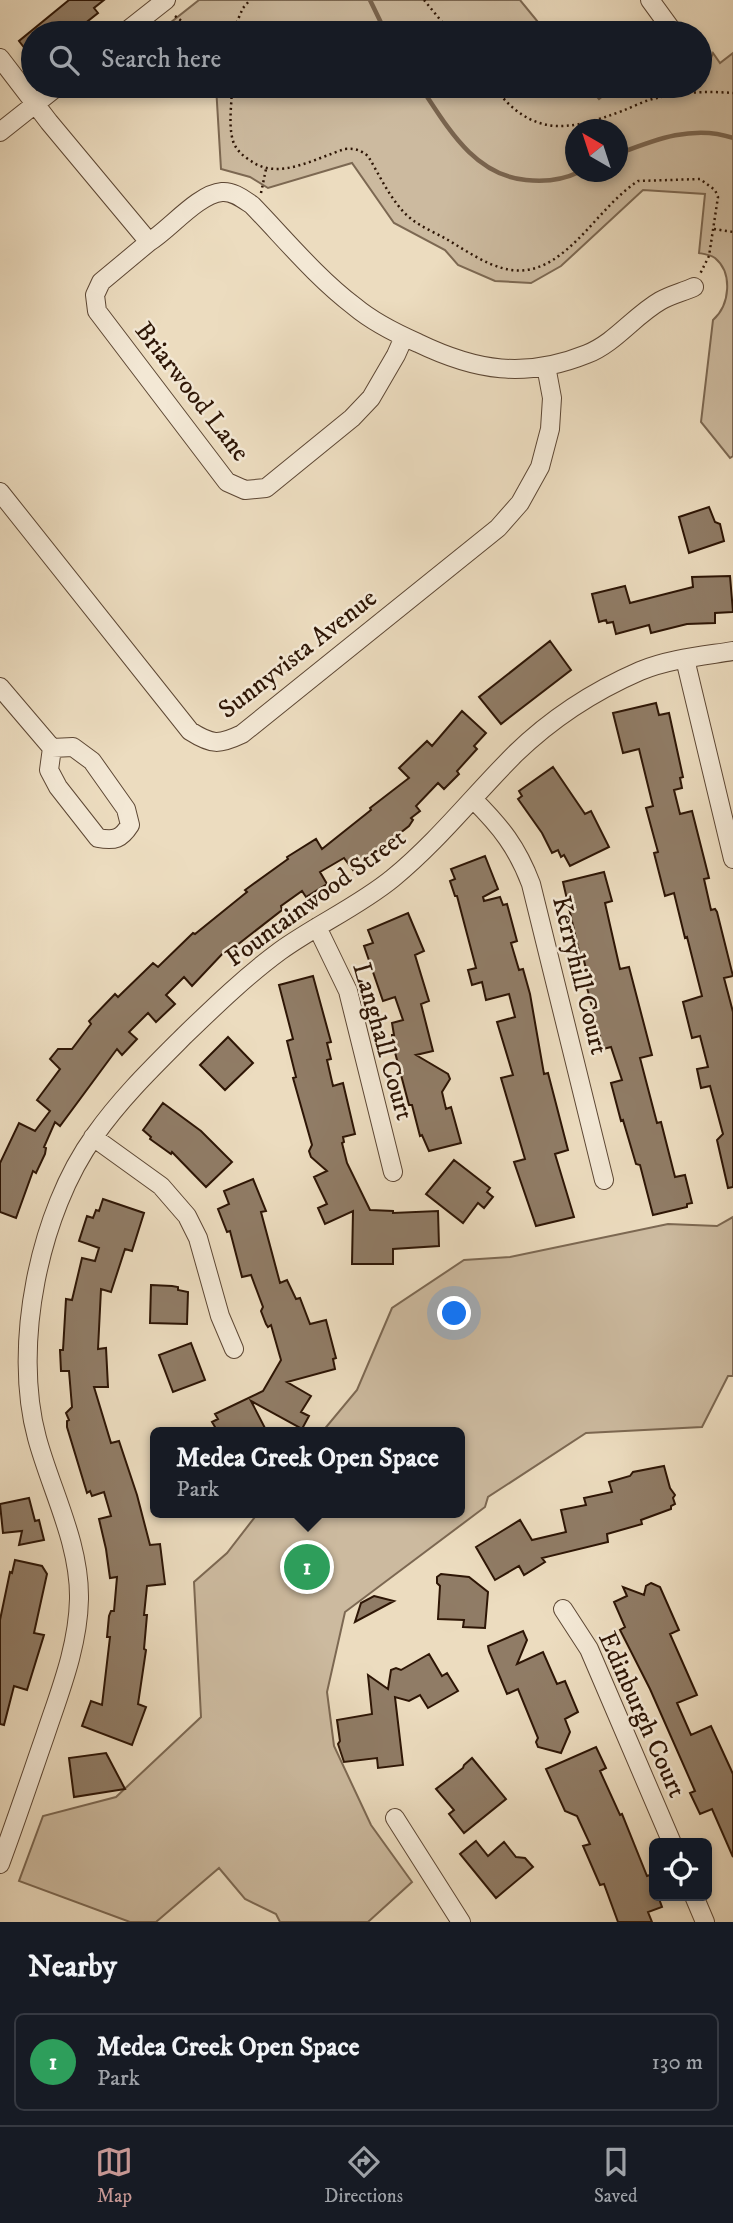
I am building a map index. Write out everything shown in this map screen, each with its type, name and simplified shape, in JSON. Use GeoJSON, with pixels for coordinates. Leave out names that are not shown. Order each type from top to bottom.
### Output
{"type":"FeatureCollection","features":[{"type":"Feature","properties":{"kind":"street"},"geometry":{"type":"LineString","coordinates":[[650,0],[665,21]]}},
{"type":"Feature","properties":{"kind":"street"},"geometry":{"type":"LineString","coordinates":[[139,21],[165,1]]}},
{"type":"Feature","properties":{"kind":"street"},"geometry":{"type":"LineString","coordinates":[[0,58],[21,86]]}},
{"type":"Feature","properties":{"kind":"street"},"geometry":{"type":"LineString","coordinates":[[30,98],[149,242]]}},
{"type":"Feature","properties":{"kind":"street"},"geometry":{"type":"LineString","coordinates":[[0,132],[43,98]]}},
{"type":"Feature","properties":{"kind":"street","name":"Briarwood Lane"},"geometry":{"type":"LineString","coordinates":[[252,205],[239,196],[222,192],[203,199],[102,282],[95,295],[97,311],[228,481],[245,491],[266,488],[352,418],[371,398],[404,337]]}},
{"type":"Feature","properties":{"kind":"street"},"geometry":{"type":"LineString","coordinates":[[252,205],[352,306],[379,324],[444,356],[482,367],[516,370],[546,366],[589,353],[659,302],[694,287]]}},
{"type":"Feature","properties":{"kind":"street","name":"Sunnyvista Avenue"},"geometry":{"type":"LineString","coordinates":[[0,492],[190,731],[206,741],[224,742],[242,734],[498,528],[520,503],[540,467],[550,429],[552,398],[546,366]]}},
{"type":"Feature","properties":{"kind":"street","name":"Fountainwood Street"},"geometry":{"type":"LineString","coordinates":[[0,1864],[72,1658],[79,1597],[73,1548],[36,1435],[28,1385],[28,1347],[33,1291],[47,1231],[72,1175],[93,1137],[142,1077],[218,1004],[281,950],[390,881],[430,845],[516,753],[569,708],[642,670],[685,659],[733,652]]}},
{"type":"Feature","properties":{"kind":"street"},"geometry":{"type":"LineString","coordinates":[[685,659],[733,859]]}},
{"type":"Feature","properties":{"kind":"street"},"geometry":{"type":"LineString","coordinates":[[0,687],[52,748],[49,770],[58,787],[98,838],[112,841],[122,836],[130,825],[126,809],[92,761],[72,747],[52,748]]}},
{"type":"Feature","properties":{"kind":"street","name":"Kerryhill Court"},"geometry":{"type":"LineString","coordinates":[[473,799],[510,839],[520,855],[531,884],[604,1180]]}},
{"type":"Feature","properties":{"kind":"street","name":"Langhall Court"},"geometry":{"type":"LineString","coordinates":[[317,927],[348,991],[393,1171]]}},
{"type":"Feature","properties":{"kind":"street"},"geometry":{"type":"LineString","coordinates":[[93,1137],[161,1186],[187,1216],[198,1238],[220,1316],[234,1349]]}},
{"type":"Feature","properties":{"kind":"street","name":"Edinburgh Court"},"geometry":{"type":"LineString","coordinates":[[563,1609],[589,1649],[669,1838]]}},
{"type":"Feature","properties":{"kind":"street"},"geometry":{"type":"LineString","coordinates":[[395,1818],[461,1922]]}},
{"type":"Feature","properties":{"kind":"street"},"geometry":{"type":"LineString","coordinates":[[696,1901],[705,1922]]}},
{"type":"Feature","properties":{"kind":"path"},"geometry":{"type":"LineString","coordinates":[[237,21],[250,0]]}},
{"type":"Feature","properties":{"kind":"path"},"geometry":{"type":"LineString","coordinates":[[424,0],[441,21]]}},
{"type":"Feature","properties":{"kind":"path"},"geometry":{"type":"LineString","coordinates":[[165,1],[181,21]]}},
{"type":"Feature","properties":{"kind":"path"},"geometry":{"type":"LineString","coordinates":[[712,93],[733,93]]}},
{"type":"Feature","properties":{"kind":"path"},"geometry":{"type":"LineString","coordinates":[[232,98],[233,142],[242,155],[266,169],[283,169],[345,149],[362,151],[411,219],[505,270],[525,272],[561,255],[632,186],[646,180],[706,181],[718,197],[709,256],[694,287]]}},
{"type":"Feature","properties":{"kind":"path"},"geometry":{"type":"LineString","coordinates":[[504,98],[519,115],[548,127],[570,127],[657,98]]}},
{"type":"Feature","properties":{"kind":"path"},"geometry":{"type":"LineString","coordinates":[[252,205],[263,191],[266,169]]}},
{"type":"Feature","properties":{"kind":"path"},"geometry":{"type":"LineString","coordinates":[[714,229],[733,232]]}},
{"type":"Feature","properties":{"kind":"shaded area"},"geometry":{"type":"Polygon","coordinates":[[[199,0],[520,0],[537,21],[173,21],[199,0]]]}},
{"type":"Feature","properties":{"kind":"shaded area"},"geometry":{"type":"Polygon","coordinates":[[[713,53],[720,63],[733,53],[733,456],[730,458],[701,422],[713,320],[723,306],[727,289],[727,280],[721,264],[713,257],[699,253],[705,194],[643,190],[561,266],[531,283],[495,281],[458,265],[445,250],[394,223],[352,163],[268,188],[250,177],[221,169],[217,98],[712,98],[713,53]]]}},
{"type":"Feature","properties":{"kind":"shaded area"},"geometry":{"type":"Polygon","coordinates":[[[733,1217],[733,1376],[728,1376],[702,1427],[586,1433],[488,1497],[485,1507],[345,1612],[327,1692],[334,1746],[371,1825],[412,1882],[368,1922],[280,1922],[276,1914],[245,1899],[219,1868],[156,1922],[130,1922],[19,1881],[43,1816],[116,1797],[201,1717],[194,1582],[227,1553],[254,1518],[465,1518],[465,1427],[326,1427],[357,1390],[392,1308],[464,1260],[510,1257],[668,1224],[717,1226],[733,1217]]]}},
{"type":"Feature","properties":{"kind":"building"},"geometry":{"type":"Polygon","coordinates":[[[69,0],[104,0],[94,8],[98,13],[88,21],[43,21],[69,0]]]}},
{"type":"Feature","properties":{"kind":"building"},"geometry":{"type":"Polygon","coordinates":[[[709,507],[715,522],[720,524],[724,541],[689,553],[679,517],[709,507]]]}},
{"type":"Feature","properties":{"kind":"building"},"geometry":{"type":"Polygon","coordinates":[[[730,576],[733,612],[715,613],[715,623],[687,624],[651,633],[649,625],[616,634],[613,622],[599,622],[592,594],[625,586],[630,603],[693,587],[692,577],[730,576]]]}},
{"type":"Feature","properties":{"kind":"building"},"geometry":{"type":"Polygon","coordinates":[[[550,641],[571,670],[501,724],[479,697],[550,641]]]}},
{"type":"Feature","properties":{"kind":"building"},"geometry":{"type":"Polygon","coordinates":[[[656,703],[659,715],[669,713],[683,777],[680,778],[682,788],[674,790],[680,814],[692,811],[709,878],[704,879],[711,910],[715,909],[717,912],[733,976],[724,978],[733,1012],[733,1187],[728,1188],[717,1140],[723,1134],[710,1086],[701,1088],[697,1069],[708,1067],[700,1036],[692,1038],[683,1002],[702,996],[674,893],[665,896],[654,853],[658,852],[646,808],[653,806],[639,749],[623,753],[613,713],[656,703]]]}},
{"type":"Feature","properties":{"kind":"building"},"geometry":{"type":"Polygon","coordinates":[[[462,711],[486,733],[474,746],[477,749],[457,771],[459,774],[444,789],[438,783],[416,806],[420,811],[411,818],[413,820],[409,826],[353,870],[344,858],[320,872],[327,884],[306,897],[302,891],[281,906],[282,910],[227,953],[225,951],[192,986],[184,977],[166,995],[175,1004],[156,1022],[148,1013],[129,1032],[137,1039],[122,1055],[117,1049],[60,1126],[55,1122],[44,1147],[45,1154],[36,1173],[33,1171],[16,1218],[0,1212],[0,1163],[19,1123],[35,1131],[50,1111],[37,1100],[60,1069],[50,1059],[58,1049],[72,1049],[91,1024],[89,1021],[115,994],[118,997],[153,963],[158,967],[193,933],[288,859],[287,857],[316,839],[322,849],[371,810],[370,808],[409,778],[399,768],[427,741],[432,746],[462,711]]]}},
{"type":"Feature","properties":{"kind":"building"},"geometry":{"type":"Polygon","coordinates":[[[553,767],[585,814],[591,811],[609,847],[570,866],[558,850],[552,853],[542,833],[518,799],[522,796],[519,791],[553,767]]]}},
{"type":"Feature","properties":{"kind":"building"},"geometry":{"type":"Polygon","coordinates":[[[485,856],[498,889],[483,897],[484,901],[500,897],[503,905],[507,904],[517,941],[511,943],[519,970],[523,969],[530,994],[544,1074],[548,1073],[568,1150],[555,1154],[574,1217],[536,1226],[514,1162],[525,1159],[501,1078],[513,1075],[497,1022],[515,1017],[509,994],[486,1000],[482,982],[472,985],[468,970],[476,968],[457,896],[450,881],[455,879],[451,869],[485,856]]]}},
{"type":"Feature","properties":{"kind":"building"},"geometry":{"type":"Polygon","coordinates":[[[604,872],[612,901],[605,903],[620,969],[629,967],[652,1055],[640,1058],[657,1123],[661,1122],[675,1177],[685,1175],[692,1203],[687,1204],[687,1207],[653,1215],[640,1165],[636,1164],[623,1120],[621,1121],[611,1083],[622,1080],[611,1047],[603,1049],[586,984],[589,983],[583,956],[580,956],[563,882],[604,872]]]}},
{"type":"Feature","properties":{"kind":"building"},"geometry":{"type":"Polygon","coordinates":[[[408,913],[424,951],[415,955],[429,1001],[421,1004],[433,1051],[416,1055],[448,1074],[450,1079],[442,1092],[446,1109],[451,1107],[461,1143],[429,1151],[422,1135],[420,1136],[412,1105],[409,1105],[392,1041],[392,1023],[403,1020],[395,997],[383,1001],[364,946],[373,943],[368,930],[408,913]]]}},
{"type":"Feature","properties":{"kind":"building"},"geometry":{"type":"Polygon","coordinates":[[[313,976],[331,1042],[327,1043],[331,1059],[327,1060],[333,1086],[343,1083],[355,1134],[343,1137],[342,1143],[347,1163],[370,1210],[393,1213],[438,1211],[439,1246],[393,1249],[393,1264],[352,1264],[353,1211],[325,1224],[318,1208],[327,1204],[314,1177],[327,1171],[311,1157],[309,1151],[312,1145],[293,1078],[296,1077],[287,1041],[293,1039],[279,985],[313,976]]]}},
{"type":"Feature","properties":{"kind":"building"},"geometry":{"type":"Polygon","coordinates":[[[228,1037],[253,1063],[225,1090],[200,1065],[228,1037]]]}},
{"type":"Feature","properties":{"kind":"building"},"geometry":{"type":"Polygon","coordinates":[[[163,1103],[201,1131],[232,1162],[206,1187],[172,1152],[171,1154],[150,1139],[143,1130],[163,1103]]]}},
{"type":"Feature","properties":{"kind":"building"},"geometry":{"type":"Polygon","coordinates":[[[454,1160],[490,1188],[487,1192],[493,1197],[484,1208],[478,1203],[463,1223],[426,1194],[454,1160]]]}},
{"type":"Feature","properties":{"kind":"building"},"geometry":{"type":"Polygon","coordinates":[[[253,1179],[266,1211],[261,1212],[280,1283],[287,1280],[296,1299],[300,1298],[310,1324],[326,1320],[336,1358],[333,1359],[335,1369],[287,1382],[311,1396],[301,1412],[309,1416],[303,1427],[298,1427],[251,1401],[264,1427],[215,1427],[212,1422],[218,1419],[215,1414],[263,1391],[281,1360],[271,1325],[268,1327],[261,1311],[263,1307],[251,1275],[242,1277],[230,1231],[227,1232],[218,1209],[229,1204],[224,1191],[253,1179]]]}},
{"type":"Feature","properties":{"kind":"building"},"geometry":{"type":"Polygon","coordinates":[[[103,1199],[144,1213],[132,1251],[125,1249],[111,1292],[101,1289],[98,1349],[106,1348],[108,1387],[94,1387],[111,1443],[119,1441],[150,1545],[160,1544],[165,1584],[147,1586],[144,1615],[147,1615],[146,1650],[138,1704],[146,1707],[132,1745],[82,1726],[91,1701],[102,1705],[110,1637],[107,1637],[109,1616],[111,1611],[114,1611],[117,1577],[110,1578],[99,1519],[111,1516],[104,1492],[92,1496],[90,1491],[87,1493],[67,1427],[69,1420],[66,1413],[72,1407],[69,1371],[61,1371],[60,1350],[63,1350],[66,1299],[72,1300],[82,1258],[95,1261],[99,1248],[79,1241],[87,1216],[93,1218],[103,1199]]]}},
{"type":"Feature","properties":{"kind":"building"},"geometry":{"type":"Polygon","coordinates":[[[151,1285],[178,1287],[178,1290],[188,1292],[187,1324],[150,1323],[151,1285]]]}},
{"type":"Feature","properties":{"kind":"building"},"geometry":{"type":"Polygon","coordinates":[[[191,1343],[205,1380],[173,1392],[159,1355],[191,1343]]]}},
{"type":"Feature","properties":{"kind":"building"},"geometry":{"type":"Polygon","coordinates":[[[664,1466],[670,1488],[675,1495],[675,1504],[671,1509],[641,1520],[642,1524],[607,1534],[608,1542],[542,1558],[545,1562],[524,1575],[519,1566],[495,1580],[476,1547],[520,1520],[532,1540],[566,1532],[561,1510],[586,1505],[584,1498],[612,1492],[609,1482],[630,1476],[633,1472],[664,1466]]]}},
{"type":"Feature","properties":{"kind":"building"},"geometry":{"type":"Polygon","coordinates":[[[29,1498],[44,1540],[19,1545],[22,1531],[3,1533],[0,1504],[29,1498]]]}},
{"type":"Feature","properties":{"kind":"building"},"geometry":{"type":"Polygon","coordinates":[[[15,1560],[42,1566],[47,1574],[34,1633],[44,1635],[27,1690],[14,1686],[4,1725],[0,1724],[0,1620],[15,1560]]]}},
{"type":"Feature","properties":{"kind":"building"},"geometry":{"type":"Polygon","coordinates":[[[441,1574],[469,1577],[488,1592],[485,1628],[463,1627],[464,1620],[438,1619],[440,1586],[437,1577],[441,1574]]]}},
{"type":"Feature","properties":{"kind":"building"},"geometry":{"type":"Polygon","coordinates":[[[651,1583],[660,1587],[679,1630],[670,1634],[697,1695],[677,1703],[691,1735],[711,1726],[733,1774],[733,1857],[712,1809],[700,1814],[690,1793],[695,1791],[650,1689],[620,1630],[625,1627],[614,1602],[627,1596],[623,1587],[644,1595],[646,1586],[651,1583]]]}},
{"type":"Feature","properties":{"kind":"building"},"geometry":{"type":"Polygon","coordinates":[[[374,1596],[394,1601],[355,1622],[361,1603],[374,1596]]]}},
{"type":"Feature","properties":{"kind":"building"},"geometry":{"type":"Polygon","coordinates":[[[523,1631],[527,1640],[517,1664],[543,1652],[557,1684],[565,1681],[578,1712],[565,1719],[570,1732],[561,1753],[538,1747],[538,1738],[518,1689],[507,1694],[489,1651],[488,1646],[523,1631]]]}},
{"type":"Feature","properties":{"kind":"building"},"geometry":{"type":"Polygon","coordinates":[[[429,1654],[442,1676],[447,1673],[458,1691],[428,1708],[420,1695],[409,1701],[395,1697],[403,1765],[378,1768],[377,1758],[344,1762],[338,1744],[340,1741],[337,1720],[372,1714],[368,1675],[388,1689],[391,1670],[401,1670],[429,1654]]]}},
{"type":"Feature","properties":{"kind":"building"},"geometry":{"type":"Polygon","coordinates":[[[596,1747],[606,1768],[600,1771],[649,1875],[649,1901],[660,1901],[662,1907],[648,1912],[652,1922],[618,1922],[604,1884],[600,1885],[583,1846],[590,1844],[577,1816],[565,1811],[546,1769],[596,1747]]]}},
{"type":"Feature","properties":{"kind":"building"},"geometry":{"type":"Polygon","coordinates":[[[106,1753],[125,1789],[74,1797],[69,1758],[106,1753]]]}},
{"type":"Feature","properties":{"kind":"building"},"geometry":{"type":"Polygon","coordinates":[[[472,1758],[506,1799],[464,1833],[449,1814],[454,1810],[436,1789],[472,1758]]]}},
{"type":"Feature","properties":{"kind":"building"},"geometry":{"type":"Polygon","coordinates":[[[476,1841],[488,1856],[504,1842],[516,1857],[525,1858],[533,1867],[496,1898],[460,1854],[476,1841]]]}},
{"type":"Feature","properties":{"kind":"waterway"},"geometry":{"type":"LineString","coordinates":[[370,0],[380,21]]}},
{"type":"Feature","properties":{"kind":"waterway"},"geometry":{"type":"LineString","coordinates":[[428,98],[463,146],[491,169],[507,176],[533,181],[565,177]]}},
{"type":"Feature","properties":{"kind":"waterway"},"geometry":{"type":"LineString","coordinates":[[628,150],[660,139],[689,133],[718,134],[733,138]]}},
{"type":"Feature","properties":{"kind":"place","name":"Medea Creek Open Space"},"geometry":{"type":"Point","coordinates":[307,1567]}}]}
